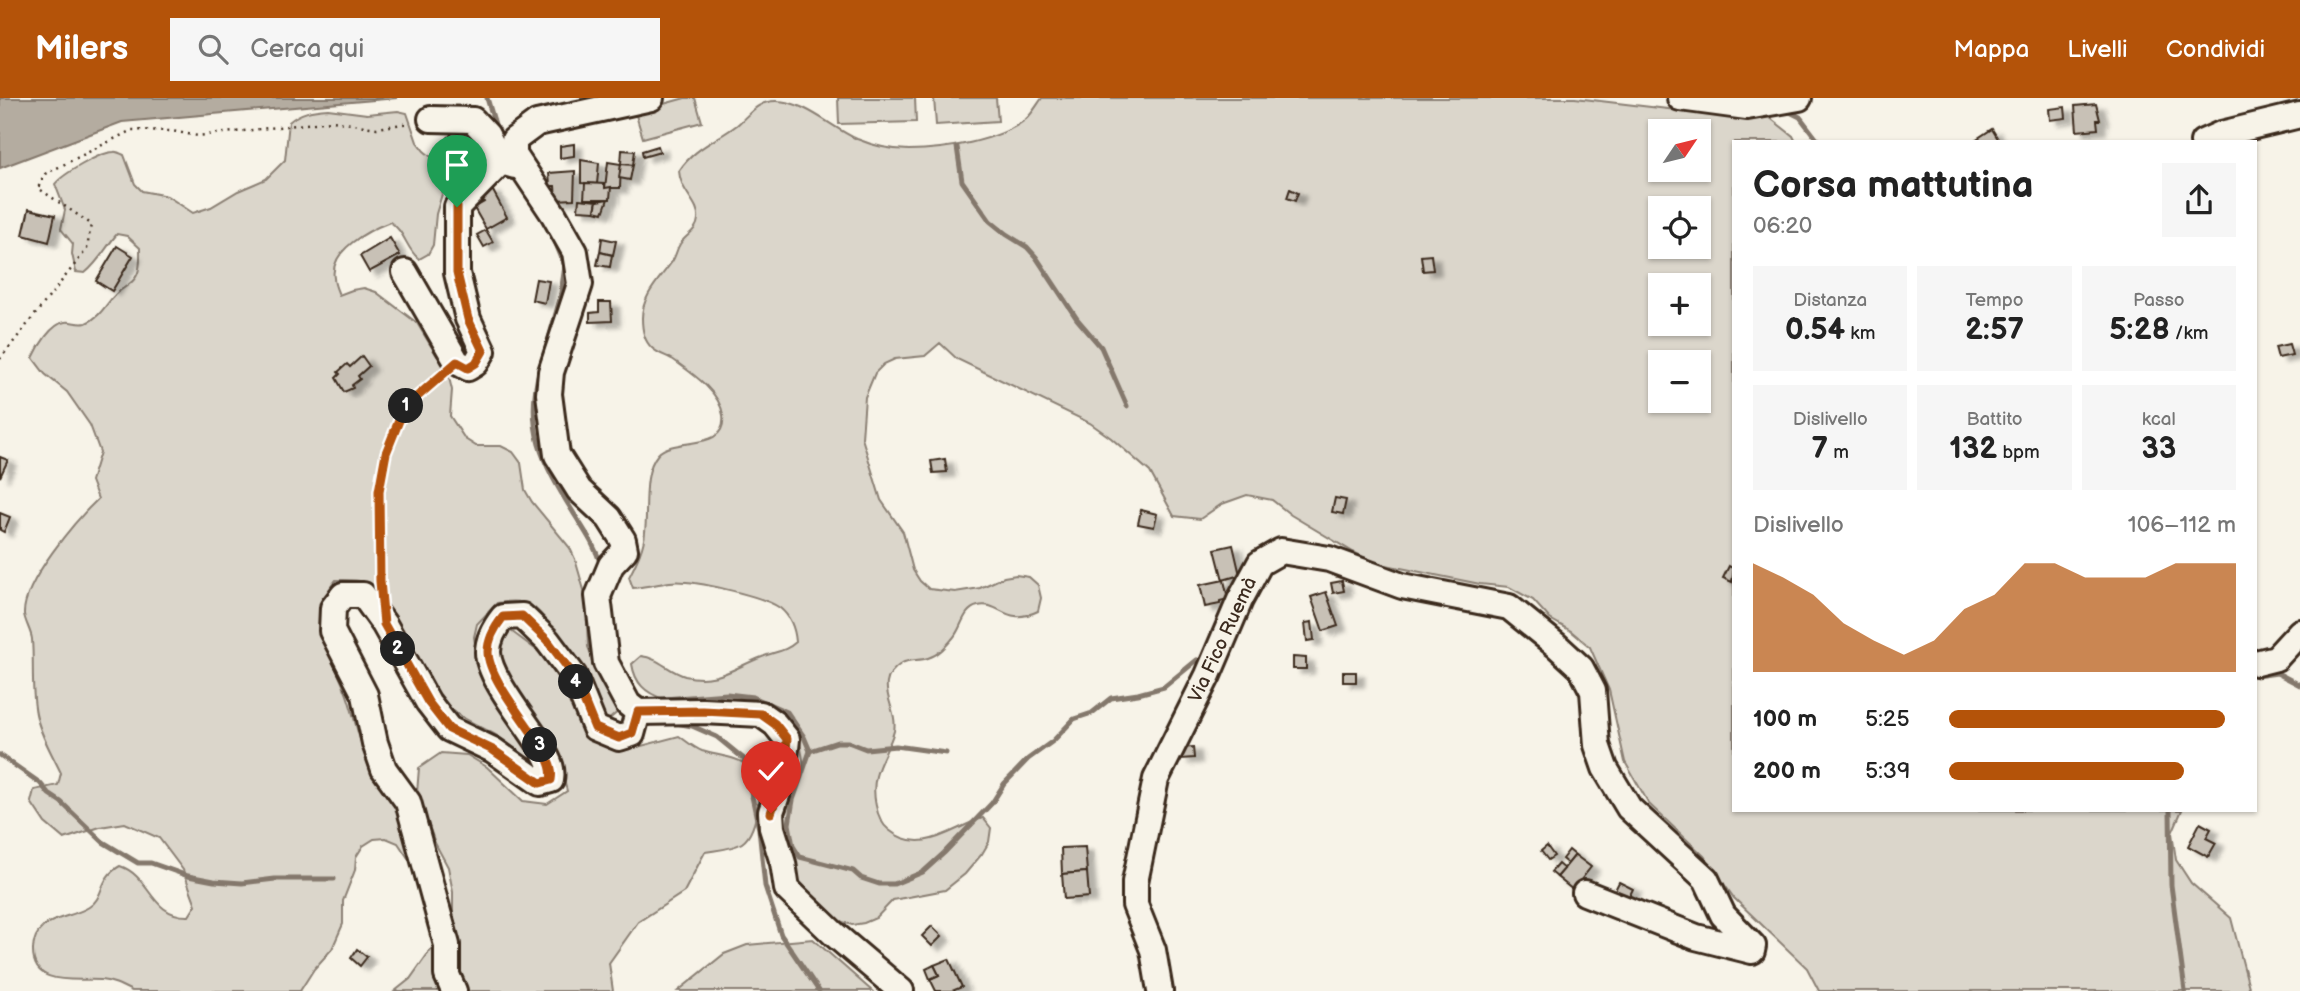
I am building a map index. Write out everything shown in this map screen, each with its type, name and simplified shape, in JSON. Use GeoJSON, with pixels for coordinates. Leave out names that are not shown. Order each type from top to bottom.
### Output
{"type":"FeatureCollection","features":[{"type":"Feature","properties":{"kind":"street"},"geometry":{"type":"LineString","coordinates":[[405,272],[457,362],[468,368],[476,363],[483,351],[468,319],[457,273],[457,207],[512,165],[514,140],[537,123],[651,98]]}},
{"type":"Feature","properties":{"kind":"street"},"geometry":{"type":"LineString","coordinates":[[1680,98],[1747,107],[1799,98]]}},
{"type":"Feature","properties":{"kind":"street"},"geometry":{"type":"LineString","coordinates":[[431,120],[471,109],[487,135],[554,215],[575,252],[580,284],[551,372],[549,394],[557,455],[579,489],[610,518],[623,540],[625,550],[611,565],[598,596],[606,663],[628,704],[638,712],[761,714],[775,724],[787,739],[783,778],[771,813],[772,828],[783,863],[787,889],[834,934],[901,991]]}},
{"type":"Feature","properties":{"kind":"street"},"geometry":{"type":"LineString","coordinates":[[2208,140],[2221,134],[2300,115]]}},
{"type":"Feature","properties":{"kind":"street","name":"Via Fico Ruemà"},"geometry":{"type":"LineString","coordinates":[[1160,991],[1153,950],[1135,905],[1135,882],[1156,779],[1208,675],[1240,600],[1260,564],[1282,551],[1329,559],[1402,586],[1509,607],[1556,645],[1581,668],[1593,691],[1597,745],[1605,768],[1629,808],[1706,879],[1723,915],[1753,946],[1752,951],[1696,937],[1585,894]]}},
{"type":"Feature","properties":{"kind":"street"},"geometry":{"type":"LineString","coordinates":[[454,991],[447,975],[447,945],[408,802],[384,769],[375,743],[365,695],[332,631],[333,608],[343,595],[363,595],[384,624],[428,702],[449,729],[493,750],[540,783],[551,780],[553,769],[532,730],[495,679],[488,653],[493,630],[503,617],[522,616],[547,640],[574,676],[595,728],[619,738],[632,733],[638,712]]}},
{"type":"Feature","properties":{"kind":"street"},"geometry":{"type":"LineString","coordinates":[[2257,663],[2276,658],[2300,632]]}},
{"type":"Feature","properties":{"kind":"path"},"geometry":{"type":"LineString","coordinates":[[0,359],[87,249],[91,224],[38,188],[45,174],[132,130],[172,131],[198,136],[332,121],[377,128],[431,120]]}},
{"type":"Feature","properties":{"kind":"path"},"geometry":{"type":"LineString","coordinates":[[381,592],[379,491],[386,453],[404,408],[457,362]]}},
{"type":"Feature","properties":{"kind":"shaded area"},"geometry":{"type":"Polygon","coordinates":[[[0,98],[397,98],[122,122],[0,168],[0,98]]]}},
{"type":"Feature","properties":{"kind":"shaded area"},"geometry":{"type":"Polygon","coordinates":[[[685,98],[695,98],[702,122],[643,138],[635,112],[685,98]]]}},
{"type":"Feature","properties":{"kind":"shaded area"},"geometry":{"type":"Polygon","coordinates":[[[838,98],[915,98],[916,122],[839,124],[838,98]]]}},
{"type":"Feature","properties":{"kind":"shaded area"},"geometry":{"type":"Polygon","coordinates":[[[934,98],[996,98],[998,121],[936,125],[934,98]]]}},
{"type":"Feature","properties":{"kind":"shaded area"},"geometry":{"type":"Polygon","coordinates":[[[1042,98],[1575,98],[1693,112],[1769,117],[1795,140],[1732,140],[1732,812],[2181,812],[2172,833],[2176,860],[2191,883],[2231,918],[2250,991],[1819,991],[1807,968],[1734,898],[1704,856],[1649,804],[1625,762],[1609,690],[1590,647],[1571,631],[1550,619],[1533,600],[1509,587],[1480,584],[1376,563],[1291,515],[1272,500],[1247,495],[1222,504],[1200,519],[1174,516],[1150,472],[1111,438],[1090,423],[957,359],[940,343],[925,356],[895,359],[884,364],[875,373],[865,397],[862,438],[881,500],[903,532],[913,570],[929,589],[955,592],[980,588],[1004,577],[1016,575],[1029,577],[1038,585],[1041,598],[1038,611],[1027,615],[1011,615],[986,605],[973,608],[942,650],[928,658],[902,663],[888,679],[894,731],[875,782],[880,819],[889,830],[901,838],[913,841],[937,838],[983,818],[991,828],[989,842],[982,854],[965,874],[945,890],[893,900],[876,918],[864,923],[852,925],[829,914],[796,877],[784,829],[784,817],[803,772],[799,736],[793,725],[765,703],[664,699],[651,694],[642,686],[633,671],[632,664],[641,656],[653,659],[685,676],[707,678],[784,650],[796,642],[795,632],[787,615],[780,608],[759,598],[680,582],[633,588],[629,577],[644,538],[648,481],[653,462],[658,454],[666,449],[717,435],[722,427],[723,415],[717,399],[705,384],[649,345],[643,330],[643,310],[648,295],[673,261],[680,244],[697,223],[698,213],[683,185],[679,171],[698,151],[764,103],[776,101],[797,105],[857,139],[883,147],[909,150],[970,143],[1015,127],[1026,119],[1042,98]]]}},
{"type":"Feature","properties":{"kind":"shaded area"},"geometry":{"type":"Polygon","coordinates":[[[328,109],[367,114],[398,111],[407,113],[417,142],[440,164],[445,184],[436,214],[433,245],[428,254],[419,259],[399,230],[390,222],[352,242],[344,250],[334,268],[336,287],[339,295],[364,288],[376,292],[417,323],[437,356],[446,365],[452,390],[450,416],[465,439],[476,446],[501,446],[513,452],[521,463],[525,490],[570,548],[575,559],[586,597],[588,647],[604,684],[620,710],[607,721],[601,714],[572,654],[535,608],[523,602],[497,603],[477,624],[474,637],[478,662],[538,761],[534,765],[504,740],[463,717],[443,702],[376,590],[361,581],[336,580],[326,595],[322,609],[324,638],[347,695],[366,756],[403,817],[409,844],[408,858],[398,843],[386,838],[374,839],[363,846],[356,857],[355,870],[343,901],[343,924],[332,949],[314,969],[300,991],[132,991],[105,981],[69,980],[48,976],[35,962],[33,947],[37,934],[49,923],[94,903],[108,876],[120,866],[138,878],[166,910],[176,915],[189,916],[196,905],[183,870],[159,838],[125,823],[100,827],[64,839],[45,823],[31,802],[34,790],[58,785],[61,773],[43,736],[36,714],[32,639],[24,614],[26,601],[32,585],[52,552],[98,499],[91,481],[100,452],[90,425],[67,392],[45,374],[33,358],[55,327],[65,322],[86,323],[98,315],[116,294],[135,279],[140,262],[140,248],[127,236],[117,234],[90,269],[85,273],[76,272],[73,244],[61,229],[65,210],[55,184],[82,164],[116,152],[124,155],[135,184],[142,191],[167,196],[193,213],[211,207],[266,179],[285,160],[289,122],[307,112],[328,109]]]}},
{"type":"Feature","properties":{"kind":"shaded area"},"geometry":{"type":"Polygon","coordinates":[[[511,631],[543,655],[595,737],[630,749],[679,736],[699,750],[744,763],[754,774],[757,783],[756,818],[748,837],[742,843],[705,852],[684,892],[638,922],[609,963],[613,991],[395,991],[410,979],[453,918],[453,892],[448,867],[435,843],[417,793],[419,768],[441,753],[467,755],[487,767],[523,801],[547,804],[567,791],[557,754],[506,672],[500,639],[511,631]]]}},
{"type":"Feature","properties":{"kind":"shaded area"},"geometry":{"type":"Polygon","coordinates":[[[813,939],[872,991],[678,991],[724,954],[747,945],[813,939]]]}},
{"type":"Feature","properties":{"kind":"building"},"geometry":{"type":"Polygon","coordinates":[[[2096,104],[2100,120],[2097,120],[2098,129],[2077,131],[2075,106],[2096,104]]]}},
{"type":"Feature","properties":{"kind":"building"},"geometry":{"type":"Polygon","coordinates":[[[2065,107],[2066,118],[2050,120],[2049,109],[2065,107]]]}},
{"type":"Feature","properties":{"kind":"building"},"geometry":{"type":"Polygon","coordinates":[[[469,127],[485,142],[465,163],[453,150],[458,146],[455,144],[461,137],[454,131],[469,127]]]}},
{"type":"Feature","properties":{"kind":"building"},"geometry":{"type":"Polygon","coordinates":[[[1992,129],[1999,140],[1975,140],[1992,129]]]}},
{"type":"Feature","properties":{"kind":"building"},"geometry":{"type":"Polygon","coordinates":[[[454,131],[461,137],[455,144],[448,138],[454,131]]]}},
{"type":"Feature","properties":{"kind":"building"},"geometry":{"type":"Polygon","coordinates":[[[448,138],[458,146],[448,154],[444,146],[448,138]]]}},
{"type":"Feature","properties":{"kind":"building"},"geometry":{"type":"Polygon","coordinates":[[[574,144],[574,156],[560,158],[560,146],[574,144]]]}},
{"type":"Feature","properties":{"kind":"building"},"geometry":{"type":"Polygon","coordinates":[[[658,146],[660,152],[643,157],[642,151],[658,146]]]}},
{"type":"Feature","properties":{"kind":"building"},"geometry":{"type":"Polygon","coordinates":[[[622,150],[635,151],[633,165],[621,164],[622,150]]]}},
{"type":"Feature","properties":{"kind":"building"},"geometry":{"type":"Polygon","coordinates":[[[581,160],[599,163],[597,184],[581,183],[581,160]]]}},
{"type":"Feature","properties":{"kind":"building"},"geometry":{"type":"Polygon","coordinates":[[[608,162],[621,164],[620,188],[605,188],[608,162]]]}},
{"type":"Feature","properties":{"kind":"building"},"geometry":{"type":"Polygon","coordinates":[[[621,164],[633,165],[630,180],[619,178],[621,164]]]}},
{"type":"Feature","properties":{"kind":"building"},"geometry":{"type":"Polygon","coordinates":[[[575,171],[574,199],[556,200],[555,186],[550,186],[549,173],[575,171]]]}},
{"type":"Feature","properties":{"kind":"building"},"geometry":{"type":"Polygon","coordinates":[[[585,183],[611,187],[610,199],[584,199],[585,183]]]}},
{"type":"Feature","properties":{"kind":"building"},"geometry":{"type":"Polygon","coordinates":[[[492,189],[507,217],[486,229],[474,208],[484,202],[481,196],[492,189]]]}},
{"type":"Feature","properties":{"kind":"building"},"geometry":{"type":"Polygon","coordinates":[[[1290,189],[1298,193],[1295,201],[1287,198],[1290,189]]]}},
{"type":"Feature","properties":{"kind":"building"},"geometry":{"type":"Polygon","coordinates":[[[579,199],[597,201],[595,211],[578,210],[579,199]]]}},
{"type":"Feature","properties":{"kind":"building"},"geometry":{"type":"Polygon","coordinates":[[[608,199],[603,213],[595,211],[597,201],[608,199]]]}},
{"type":"Feature","properties":{"kind":"building"},"geometry":{"type":"Polygon","coordinates":[[[29,209],[55,215],[49,242],[23,235],[29,209]]]}},
{"type":"Feature","properties":{"kind":"building"},"geometry":{"type":"Polygon","coordinates":[[[486,230],[493,242],[484,247],[477,235],[486,230]]]}},
{"type":"Feature","properties":{"kind":"building"},"geometry":{"type":"Polygon","coordinates":[[[390,238],[400,255],[369,272],[360,256],[390,238]]]}},
{"type":"Feature","properties":{"kind":"building"},"geometry":{"type":"Polygon","coordinates":[[[602,238],[616,241],[613,255],[600,252],[602,238]]]}},
{"type":"Feature","properties":{"kind":"building"},"geometry":{"type":"Polygon","coordinates":[[[117,246],[133,256],[112,291],[96,281],[117,246]]]}},
{"type":"Feature","properties":{"kind":"building"},"geometry":{"type":"Polygon","coordinates":[[[600,252],[612,255],[610,267],[597,265],[600,252]]]}},
{"type":"Feature","properties":{"kind":"building"},"geometry":{"type":"Polygon","coordinates":[[[1431,255],[1433,270],[1423,271],[1421,256],[1431,255]]]}},
{"type":"Feature","properties":{"kind":"building"},"geometry":{"type":"Polygon","coordinates":[[[536,279],[549,281],[545,303],[532,300],[536,279]]]}},
{"type":"Feature","properties":{"kind":"building"},"geometry":{"type":"Polygon","coordinates":[[[599,302],[611,302],[612,321],[590,322],[590,313],[599,312],[599,302]]]}},
{"type":"Feature","properties":{"kind":"building"},"geometry":{"type":"Polygon","coordinates":[[[2289,344],[2292,355],[2278,358],[2275,347],[2289,344]]]}},
{"type":"Feature","properties":{"kind":"building"},"geometry":{"type":"Polygon","coordinates":[[[362,356],[369,366],[358,376],[360,379],[352,385],[353,388],[344,392],[336,378],[340,374],[338,372],[347,364],[350,367],[362,356]]]}},
{"type":"Feature","properties":{"kind":"building"},"geometry":{"type":"Polygon","coordinates":[[[0,457],[8,460],[0,477],[0,457]]]}},
{"type":"Feature","properties":{"kind":"building"},"geometry":{"type":"Polygon","coordinates":[[[945,459],[947,472],[933,473],[931,461],[945,459]]]}},
{"type":"Feature","properties":{"kind":"building"},"geometry":{"type":"Polygon","coordinates":[[[1335,498],[1346,500],[1343,514],[1332,512],[1335,498]]]}},
{"type":"Feature","properties":{"kind":"building"},"geometry":{"type":"Polygon","coordinates":[[[1141,510],[1157,514],[1154,527],[1138,524],[1141,510]]]}},
{"type":"Feature","properties":{"kind":"building"},"geometry":{"type":"Polygon","coordinates":[[[0,513],[10,517],[4,532],[0,530],[0,513]]]}},
{"type":"Feature","properties":{"kind":"building"},"geometry":{"type":"Polygon","coordinates":[[[1233,545],[1240,575],[1223,580],[1215,549],[1233,545]]]}},
{"type":"Feature","properties":{"kind":"building"},"geometry":{"type":"Polygon","coordinates":[[[1729,566],[1732,568],[1732,582],[1723,578],[1729,566]]]}},
{"type":"Feature","properties":{"kind":"building"},"geometry":{"type":"Polygon","coordinates":[[[1224,580],[1228,599],[1205,607],[1200,585],[1224,580]]]}},
{"type":"Feature","properties":{"kind":"building"},"geometry":{"type":"Polygon","coordinates":[[[1342,581],[1344,591],[1333,593],[1331,583],[1342,581]]]}},
{"type":"Feature","properties":{"kind":"building"},"geometry":{"type":"Polygon","coordinates":[[[1326,592],[1338,626],[1323,631],[1311,597],[1326,592]]]}},
{"type":"Feature","properties":{"kind":"building"},"geometry":{"type":"Polygon","coordinates":[[[1312,622],[1314,640],[1307,641],[1305,623],[1312,622]]]}},
{"type":"Feature","properties":{"kind":"building"},"geometry":{"type":"Polygon","coordinates":[[[1293,657],[1306,658],[1306,669],[1293,669],[1293,657]]]}},
{"type":"Feature","properties":{"kind":"building"},"geometry":{"type":"Polygon","coordinates":[[[1343,672],[1356,672],[1356,682],[1343,682],[1343,672]]]}},
{"type":"Feature","properties":{"kind":"building"},"geometry":{"type":"Polygon","coordinates":[[[1193,747],[1194,758],[1181,759],[1181,748],[1193,747]]]}},
{"type":"Feature","properties":{"kind":"building"},"geometry":{"type":"Polygon","coordinates":[[[2200,823],[2211,829],[2206,838],[2216,843],[2208,857],[2188,846],[2200,823]]]}},
{"type":"Feature","properties":{"kind":"building"},"geometry":{"type":"Polygon","coordinates":[[[1547,846],[1554,856],[1548,860],[1541,851],[1547,846]]]}},
{"type":"Feature","properties":{"kind":"building"},"geometry":{"type":"Polygon","coordinates":[[[1085,847],[1087,872],[1062,874],[1061,848],[1085,847]]]}},
{"type":"Feature","properties":{"kind":"building"},"geometry":{"type":"Polygon","coordinates":[[[1569,850],[1575,855],[1568,864],[1562,859],[1569,850]]]}},
{"type":"Feature","properties":{"kind":"building"},"geometry":{"type":"Polygon","coordinates":[[[1575,855],[1591,867],[1573,890],[1557,877],[1575,855]]]}},
{"type":"Feature","properties":{"kind":"building"},"geometry":{"type":"Polygon","coordinates":[[[1558,864],[1564,869],[1557,877],[1551,872],[1558,864]]]}},
{"type":"Feature","properties":{"kind":"building"},"geometry":{"type":"Polygon","coordinates":[[[1087,872],[1089,897],[1064,899],[1062,874],[1087,872]]]}},
{"type":"Feature","properties":{"kind":"building"},"geometry":{"type":"Polygon","coordinates":[[[1619,882],[1633,889],[1625,905],[1611,898],[1619,882]]]}},
{"type":"Feature","properties":{"kind":"building"},"geometry":{"type":"Polygon","coordinates":[[[932,926],[942,936],[932,946],[922,936],[932,926]]]}},
{"type":"Feature","properties":{"kind":"building"},"geometry":{"type":"Polygon","coordinates":[[[357,949],[367,957],[360,966],[351,958],[357,949]]]}},
{"type":"Feature","properties":{"kind":"building"},"geometry":{"type":"Polygon","coordinates":[[[949,959],[962,987],[952,991],[936,991],[930,979],[939,975],[934,965],[949,959]]]}},
{"type":"Feature","properties":{"kind":"building"},"geometry":{"type":"Polygon","coordinates":[[[934,965],[939,975],[930,979],[926,969],[934,965]]]}},
{"type":"Feature","properties":{"kind":"waterway"},"geometry":{"type":"LineString","coordinates":[[487,98],[497,131]]}},
{"type":"Feature","properties":{"kind":"waterway"},"geometry":{"type":"LineString","coordinates":[[1784,109],[1800,117],[1817,140]]}},
{"type":"Feature","properties":{"kind":"waterway"},"geometry":{"type":"LineString","coordinates":[[957,147],[962,181],[990,221],[1027,247],[1036,257],[1077,319],[1101,347],[1127,406]]}},
{"type":"Feature","properties":{"kind":"waterway"},"geometry":{"type":"LineString","coordinates":[[514,176],[526,194]]}},
{"type":"Feature","properties":{"kind":"waterway"},"geometry":{"type":"LineString","coordinates":[[544,356],[560,299],[565,266],[552,234]]}},
{"type":"Feature","properties":{"kind":"waterway"},"geometry":{"type":"LineString","coordinates":[[540,368],[534,409],[539,444],[553,477],[589,538],[601,565]]}},
{"type":"Feature","properties":{"kind":"waterway"},"geometry":{"type":"LineString","coordinates":[[647,702],[727,694],[753,697],[787,712],[810,751],[793,800],[789,824],[793,846],[800,857],[853,871],[861,878],[879,884],[894,884],[923,872],[944,853],[992,803],[1004,784],[1028,759],[1053,741],[1074,719],[1092,713],[1111,698],[1164,687],[1197,660]]}},
{"type":"Feature","properties":{"kind":"waterway"},"geometry":{"type":"LineString","coordinates":[[2257,676],[2277,673],[2300,685]]}},
{"type":"Feature","properties":{"kind":"waterway"},"geometry":{"type":"LineString","coordinates":[[670,722],[692,726],[717,737],[744,759],[759,829],[765,886],[781,935],[819,991]]}},
{"type":"Feature","properties":{"kind":"waterway"},"geometry":{"type":"LineString","coordinates":[[810,751],[837,742],[848,742],[866,749],[896,746],[946,753]]}},
{"type":"Feature","properties":{"kind":"waterway"},"geometry":{"type":"LineString","coordinates":[[0,755],[40,783],[103,842],[138,863],[151,863],[188,876],[214,881],[242,883],[275,879],[334,879]]}},
{"type":"Feature","properties":{"kind":"waterway"},"geometry":{"type":"LineString","coordinates":[[2170,812],[2171,885],[2185,991]]}},
{"type":"Feature","properties":{"kind":"route"},"geometry":{"type":"LineString","coordinates":[[457,207],[457,273],[468,319],[483,351],[476,363],[468,368],[457,362],[404,408],[386,453],[379,491],[380,581],[384,624],[428,702],[449,729],[493,750],[540,783],[551,780],[553,769],[532,730],[495,679],[488,653],[493,630],[503,617],[522,616],[547,640],[574,676],[595,728],[619,738],[632,733],[638,712],[761,714],[775,724],[787,739],[783,778],[771,813]]}}]}
